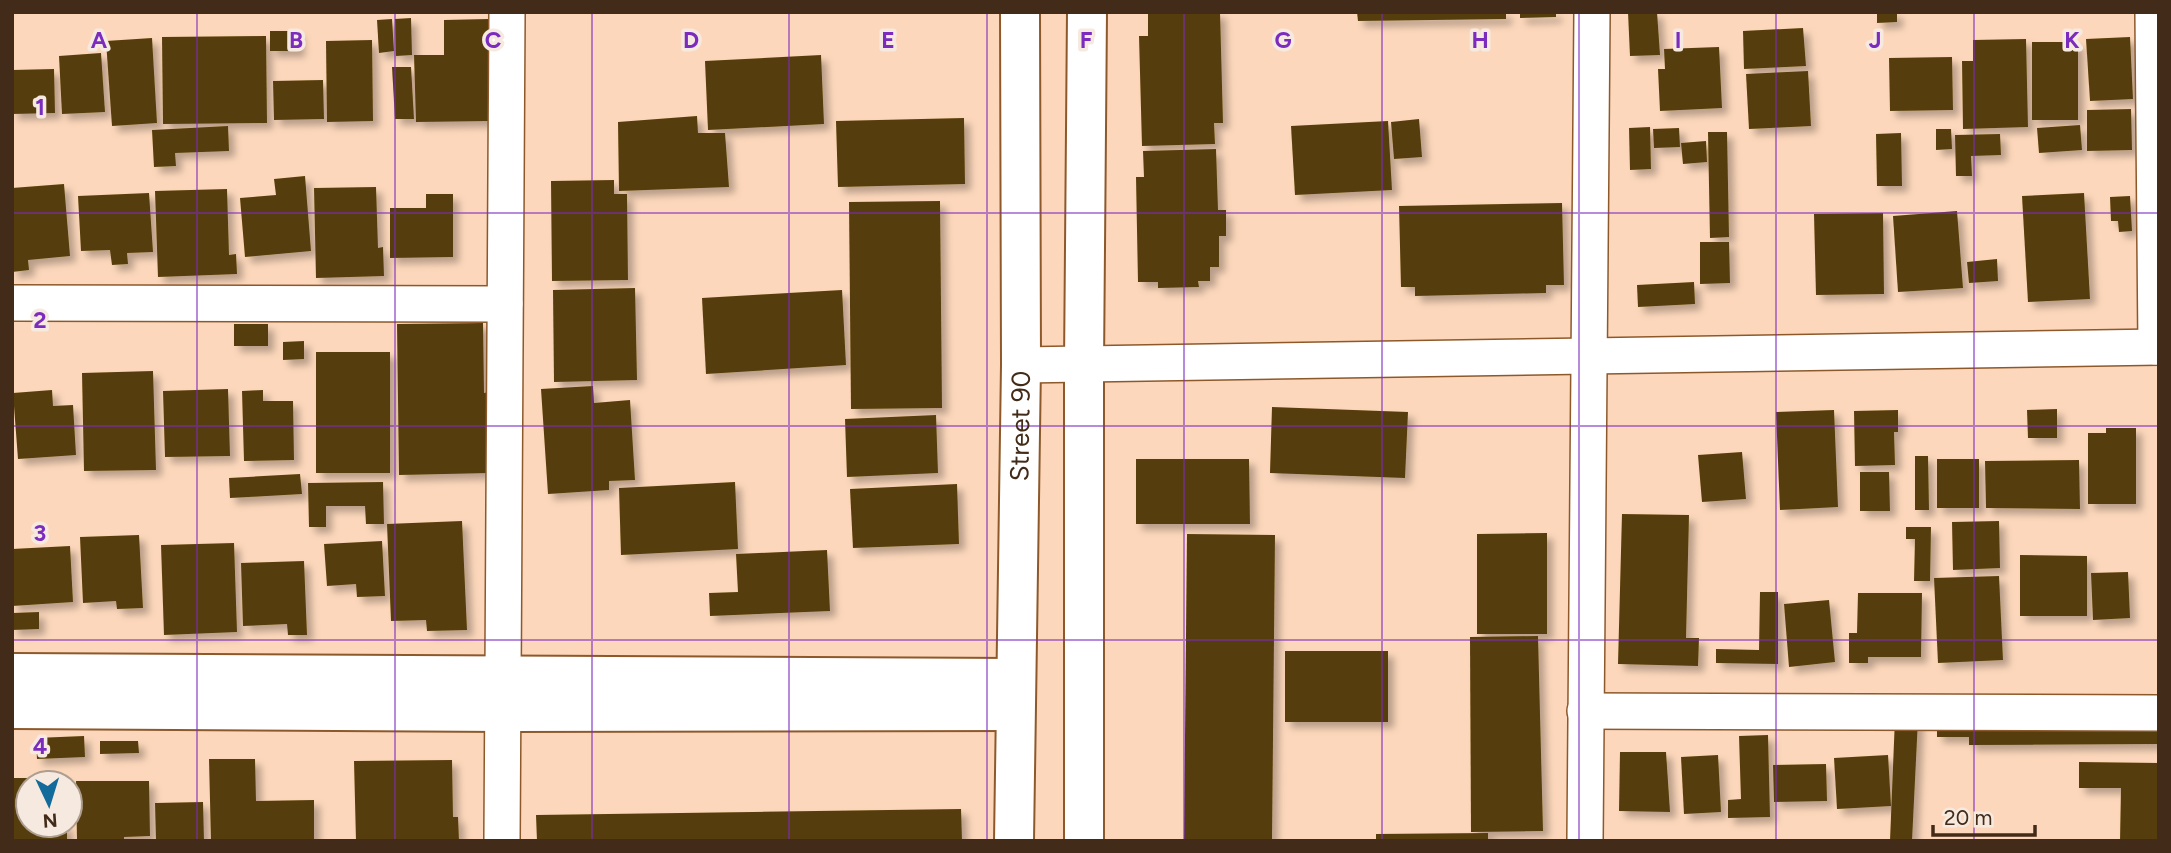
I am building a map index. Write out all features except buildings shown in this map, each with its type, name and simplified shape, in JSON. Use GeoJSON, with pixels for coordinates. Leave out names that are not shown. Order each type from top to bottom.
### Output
{"type":"FeatureCollection","features":[{"type":"Feature","properties":{"kind":"main road","name":"Street 90"},"geometry":{"type":"LineString","coordinates":[[1014,841],[1021,365],[1020,12]]}},
{"type":"Feature","properties":{"kind":"main road"},"geometry":{"type":"LineString","coordinates":[[1084,841],[1087,12]]}},
{"type":"Feature","properties":{"kind":"main road"},"geometry":{"type":"LineString","coordinates":[[12,673],[502,695]]}},
{"type":"Feature","properties":{"kind":"main road"},"geometry":{"type":"LineString","coordinates":[[12,709],[502,695],[1015,695]]}},
{"type":"Feature","properties":{"kind":"street"},"geometry":{"type":"LineString","coordinates":[[502,841],[507,12]]}},
{"type":"Feature","properties":{"kind":"street"},"geometry":{"type":"LineString","coordinates":[[1585,841],[1592,12]]}},
{"type":"Feature","properties":{"kind":"street"},"geometry":{"type":"LineString","coordinates":[[1021,365],[2157,347],[2153,12]]}},
{"type":"Feature","properties":{"kind":"street"},"geometry":{"type":"LineString","coordinates":[[12,303],[505,304]]}},
{"type":"Feature","properties":{"kind":"street"},"geometry":{"type":"LineString","coordinates":[[1586,711],[2159,713]]}}]}
